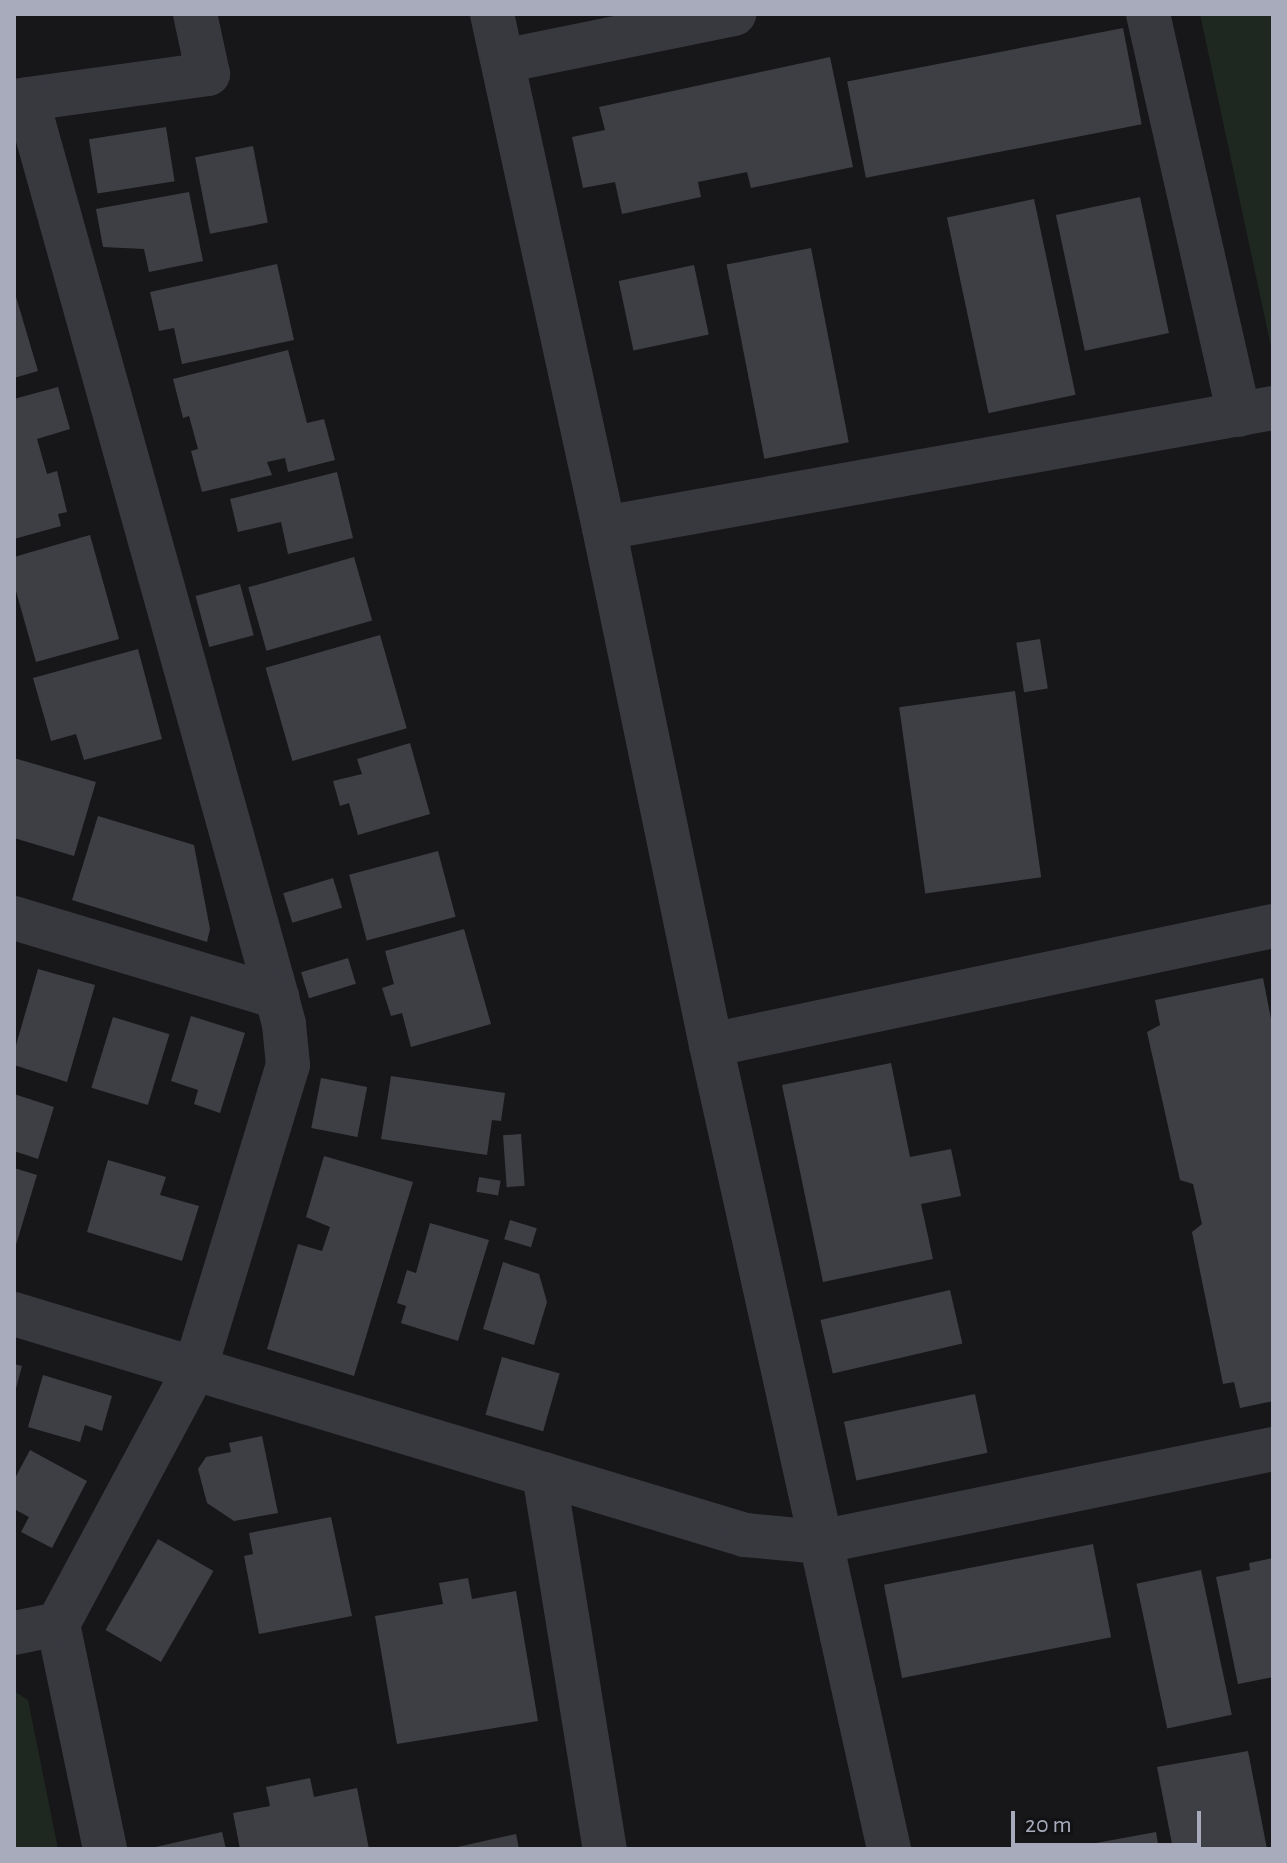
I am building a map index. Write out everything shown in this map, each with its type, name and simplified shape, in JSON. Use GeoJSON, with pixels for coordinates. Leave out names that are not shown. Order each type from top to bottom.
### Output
{"type":"FeatureCollection","features":[{"type":"Feature","properties":{"kind":"street"},"geometry":{"type":"LineString","coordinates":[[105,1849],[58,1624],[195,1369],[288,1065],[284,1024],[277,997],[20,100],[208,74],[195,14]]}},
{"type":"Feature","properties":{"kind":"street"},"geometry":{"type":"LineString","coordinates":[[492,14],[604,528],[711,1045],[889,1849]]}},
{"type":"Feature","properties":{"kind":"street"},"geometry":{"type":"LineString","coordinates":[[503,61],[734,14]]}},
{"type":"Feature","properties":{"kind":"street"},"geometry":{"type":"LineString","coordinates":[[604,528],[1256,411],[1148,14]]}},
{"type":"Feature","properties":{"kind":"street"},"geometry":{"type":"LineString","coordinates":[[14,918],[277,997]]}},
{"type":"Feature","properties":{"kind":"street"},"geometry":{"type":"LineString","coordinates":[[711,1045],[1273,926]]}},
{"type":"Feature","properties":{"kind":"street"},"geometry":{"type":"LineString","coordinates":[[14,1314],[745,1535],[820,1542],[1273,1449]]}},
{"type":"Feature","properties":{"kind":"street"},"geometry":{"type":"LineString","coordinates":[[544,1474],[605,1849]]}},
{"type":"Feature","properties":{"kind":"street"},"geometry":{"type":"LineString","coordinates":[[14,1633],[58,1624]]}},
{"type":"Feature","properties":{"kind":"shaded area"},"geometry":{"type":"Polygon","coordinates":[[[1200,14],[1273,14],[1273,356],[1200,14]]]}},
{"type":"Feature","properties":{"kind":"shaded area"},"geometry":{"type":"Polygon","coordinates":[[[14,1691],[28,1700],[58,1849],[14,1849],[14,1691]]]}},
{"type":"Feature","properties":{"kind":"building"},"geometry":{"type":"Polygon","coordinates":[[[1123,28],[1142,124],[866,178],[847,82],[1123,28]]]}},
{"type":"Feature","properties":{"kind":"building"},"geometry":{"type":"Polygon","coordinates":[[[830,57],[853,167],[751,188],[747,172],[698,182],[701,197],[622,214],[615,182],[583,188],[572,137],[605,130],[599,107],[830,57]]]}},
{"type":"Feature","properties":{"kind":"building"},"geometry":{"type":"Polygon","coordinates":[[[166,127],[175,181],[98,194],[89,139],[166,127]]]}},
{"type":"Feature","properties":{"kind":"building"},"geometry":{"type":"Polygon","coordinates":[[[253,146],[268,223],[210,234],[195,157],[253,146]]]}},
{"type":"Feature","properties":{"kind":"building"},"geometry":{"type":"Polygon","coordinates":[[[189,192],[203,261],[149,272],[144,249],[103,247],[96,209],[189,192]]]}},
{"type":"Feature","properties":{"kind":"building"},"geometry":{"type":"Polygon","coordinates":[[[1140,197],[1169,333],[1085,351],[1056,215],[1140,197]]]}},
{"type":"Feature","properties":{"kind":"building"},"geometry":{"type":"Polygon","coordinates":[[[1034,199],[1076,395],[989,413],[947,218],[1034,199]]]}},
{"type":"Feature","properties":{"kind":"building"},"geometry":{"type":"Polygon","coordinates":[[[811,248],[849,442],[764,459],[727,264],[811,248]]]}},
{"type":"Feature","properties":{"kind":"building"},"geometry":{"type":"Polygon","coordinates":[[[277,264],[294,340],[182,364],[174,328],[159,331],[150,292],[277,264]]]}},
{"type":"Feature","properties":{"kind":"building"},"geometry":{"type":"Polygon","coordinates":[[[694,265],[709,334],[633,350],[619,281],[694,265]]]}},
{"type":"Feature","properties":{"kind":"building"},"geometry":{"type":"Polygon","coordinates":[[[14,290],[38,371],[14,378],[14,290]]]}},
{"type":"Feature","properties":{"kind":"building"},"geometry":{"type":"Polygon","coordinates":[[[288,350],[307,423],[324,419],[335,460],[288,472],[285,458],[267,462],[272,475],[202,492],[191,451],[198,449],[189,416],[183,418],[173,379],[288,350]]]}},
{"type":"Feature","properties":{"kind":"building"},"geometry":{"type":"Polygon","coordinates":[[[58,387],[70,429],[37,439],[47,474],[57,471],[67,512],[58,514],[61,526],[14,539],[14,399],[58,387]]]}},
{"type":"Feature","properties":{"kind":"building"},"geometry":{"type":"Polygon","coordinates":[[[337,472],[353,538],[288,554],[281,522],[238,532],[230,499],[337,472]]]}},
{"type":"Feature","properties":{"kind":"building"},"geometry":{"type":"Polygon","coordinates":[[[90,535],[119,639],[36,662],[14,584],[14,557],[90,535]]]}},
{"type":"Feature","properties":{"kind":"building"},"geometry":{"type":"Polygon","coordinates":[[[354,557],[372,620],[266,651],[248,587],[354,557]]]}},
{"type":"Feature","properties":{"kind":"building"},"geometry":{"type":"Polygon","coordinates":[[[240,584],[254,635],[209,647],[196,596],[240,584]]]}},
{"type":"Feature","properties":{"kind":"building"},"geometry":{"type":"Polygon","coordinates":[[[380,635],[407,728],[292,761],[266,668],[380,635]]]}},
{"type":"Feature","properties":{"kind":"building"},"geometry":{"type":"Polygon","coordinates":[[[1040,639],[1048,688],[1024,692],[1016,643],[1040,639]]]}},
{"type":"Feature","properties":{"kind":"building"},"geometry":{"type":"Polygon","coordinates":[[[138,649],[162,739],[84,760],[76,734],[51,741],[33,678],[138,649]]]}},
{"type":"Feature","properties":{"kind":"building"},"geometry":{"type":"Polygon","coordinates":[[[1015,691],[1041,877],[925,893],[899,707],[1015,691]]]}},
{"type":"Feature","properties":{"kind":"building"},"geometry":{"type":"Polygon","coordinates":[[[410,743],[430,814],[358,835],[349,803],[340,806],[333,781],[362,774],[357,759],[410,743]]]}},
{"type":"Feature","properties":{"kind":"building"},"geometry":{"type":"Polygon","coordinates":[[[14,758],[96,782],[74,856],[14,838],[14,758]]]}},
{"type":"Feature","properties":{"kind":"building"},"geometry":{"type":"Polygon","coordinates":[[[98,816],[194,845],[210,929],[207,942],[72,900],[98,816]]]}},
{"type":"Feature","properties":{"kind":"building"},"geometry":{"type":"Polygon","coordinates":[[[438,851],[456,917],[367,940],[349,875],[438,851]]]}},
{"type":"Feature","properties":{"kind":"building"},"geometry":{"type":"Polygon","coordinates":[[[333,878],[342,908],[292,923],[283,893],[333,878]]]}},
{"type":"Feature","properties":{"kind":"building"},"geometry":{"type":"Polygon","coordinates":[[[464,929],[491,1024],[411,1047],[402,1013],[391,1016],[382,988],[394,984],[385,951],[464,929]]]}},
{"type":"Feature","properties":{"kind":"building"},"geometry":{"type":"Polygon","coordinates":[[[348,958],[356,984],[309,998],[301,972],[348,958]]]}},
{"type":"Feature","properties":{"kind":"building"},"geometry":{"type":"Polygon","coordinates":[[[38,969],[95,985],[67,1082],[14,1065],[14,1052],[38,969]]]}},
{"type":"Feature","properties":{"kind":"building"},"geometry":{"type":"Polygon","coordinates":[[[1263,978],[1273,1029],[1273,1401],[1240,1408],[1234,1382],[1223,1384],[1192,1232],[1202,1224],[1193,1184],[1180,1180],[1147,1032],[1160,1025],[1155,1000],[1263,978]]]}},
{"type":"Feature","properties":{"kind":"building"},"geometry":{"type":"Polygon","coordinates":[[[191,1016],[245,1033],[220,1113],[194,1104],[198,1090],[171,1081],[191,1016]]]}},
{"type":"Feature","properties":{"kind":"building"},"geometry":{"type":"Polygon","coordinates":[[[113,1017],[169,1034],[148,1105],[91,1088],[113,1017]]]}},
{"type":"Feature","properties":{"kind":"building"},"geometry":{"type":"Polygon","coordinates":[[[891,1063],[910,1157],[951,1149],[961,1196],[921,1204],[933,1259],[823,1282],[782,1085],[891,1063]]]}},
{"type":"Feature","properties":{"kind":"building"},"geometry":{"type":"Polygon","coordinates":[[[391,1076],[505,1093],[501,1121],[492,1120],[487,1155],[381,1139],[391,1076]]]}},
{"type":"Feature","properties":{"kind":"building"},"geometry":{"type":"Polygon","coordinates":[[[321,1078],[367,1087],[357,1137],[311,1128],[321,1078]]]}},
{"type":"Feature","properties":{"kind":"building"},"geometry":{"type":"Polygon","coordinates":[[[14,1094],[54,1107],[38,1159],[14,1151],[14,1094]]]}},
{"type":"Feature","properties":{"kind":"building"},"geometry":{"type":"Polygon","coordinates":[[[521,1134],[525,1186],[507,1187],[503,1135],[521,1134]]]}},
{"type":"Feature","properties":{"kind":"building"},"geometry":{"type":"Polygon","coordinates":[[[324,1156],[413,1182],[354,1376],[267,1349],[298,1244],[322,1251],[330,1227],[306,1217],[324,1156]]]}},
{"type":"Feature","properties":{"kind":"building"},"geometry":{"type":"Polygon","coordinates":[[[108,1160],[166,1177],[160,1195],[199,1206],[182,1261],[87,1232],[108,1160]]]}},
{"type":"Feature","properties":{"kind":"building"},"geometry":{"type":"Polygon","coordinates":[[[14,1168],[37,1175],[15,1248],[14,1248],[14,1168]]]}},
{"type":"Feature","properties":{"kind":"building"},"geometry":{"type":"Polygon","coordinates":[[[479,1177],[501,1181],[498,1196],[476,1192],[479,1177]]]}},
{"type":"Feature","properties":{"kind":"building"},"geometry":{"type":"Polygon","coordinates":[[[510,1220],[537,1228],[531,1247],[504,1239],[510,1220]]]}},
{"type":"Feature","properties":{"kind":"building"},"geometry":{"type":"Polygon","coordinates":[[[430,1223],[489,1240],[458,1341],[401,1323],[406,1306],[397,1303],[407,1270],[416,1273],[430,1223]]]}},
{"type":"Feature","properties":{"kind":"building"},"geometry":{"type":"Polygon","coordinates":[[[503,1262],[539,1274],[547,1302],[534,1345],[483,1329],[503,1262]]]}},
{"type":"Feature","properties":{"kind":"building"},"geometry":{"type":"Polygon","coordinates":[[[950,1290],[962,1344],[833,1374],[820,1320],[950,1290]]]}},
{"type":"Feature","properties":{"kind":"building"},"geometry":{"type":"Polygon","coordinates":[[[502,1357],[560,1374],[543,1431],[485,1415],[502,1357]]]}},
{"type":"Feature","properties":{"kind":"building"},"geometry":{"type":"Polygon","coordinates":[[[14,1364],[22,1366],[15,1392],[14,1392],[14,1364]]]}},
{"type":"Feature","properties":{"kind":"building"},"geometry":{"type":"Polygon","coordinates":[[[43,1375],[112,1396],[102,1431],[85,1425],[80,1442],[28,1427],[43,1375]]]}},
{"type":"Feature","properties":{"kind":"building"},"geometry":{"type":"Polygon","coordinates":[[[975,1394],[987,1453],[856,1481],[844,1422],[975,1394]]]}},
{"type":"Feature","properties":{"kind":"building"},"geometry":{"type":"Polygon","coordinates":[[[262,1436],[278,1513],[234,1521],[207,1503],[198,1469],[206,1457],[231,1452],[229,1443],[262,1436]]]}},
{"type":"Feature","properties":{"kind":"building"},"geometry":{"type":"Polygon","coordinates":[[[30,1450],[87,1481],[52,1548],[21,1532],[29,1517],[14,1509],[14,1480],[30,1450]]]}},
{"type":"Feature","properties":{"kind":"building"},"geometry":{"type":"Polygon","coordinates":[[[331,1517],[352,1616],[259,1634],[244,1556],[253,1554],[249,1533],[331,1517]]]}},
{"type":"Feature","properties":{"kind":"building"},"geometry":{"type":"Polygon","coordinates":[[[158,1539],[213,1571],[161,1662],[106,1630],[158,1539]]]}},
{"type":"Feature","properties":{"kind":"building"},"geometry":{"type":"Polygon","coordinates":[[[1093,1544],[1111,1637],[902,1678],[884,1585],[1093,1544]]]}},
{"type":"Feature","properties":{"kind":"building"},"geometry":{"type":"Polygon","coordinates":[[[1273,1558],[1273,1677],[1238,1684],[1216,1577],[1250,1570],[1249,1563],[1273,1558]]]}},
{"type":"Feature","properties":{"kind":"building"},"geometry":{"type":"Polygon","coordinates":[[[1201,1570],[1232,1715],[1167,1728],[1136,1584],[1201,1570]]]}},
{"type":"Feature","properties":{"kind":"building"},"geometry":{"type":"Polygon","coordinates":[[[468,1578],[472,1599],[516,1591],[538,1721],[397,1744],[375,1616],[443,1604],[439,1583],[468,1578]]]}},
{"type":"Feature","properties":{"kind":"building"},"geometry":{"type":"Polygon","coordinates":[[[1248,1751],[1267,1849],[1173,1849],[1157,1767],[1248,1751]]]}},
{"type":"Feature","properties":{"kind":"building"},"geometry":{"type":"Polygon","coordinates":[[[310,1778],[314,1797],[357,1788],[369,1849],[240,1849],[233,1813],[270,1806],[266,1787],[310,1778]]]}},
{"type":"Feature","properties":{"kind":"building"},"geometry":{"type":"Polygon","coordinates":[[[222,1832],[226,1849],[151,1849],[151,1848],[222,1832]]]}},
{"type":"Feature","properties":{"kind":"building"},"geometry":{"type":"Polygon","coordinates":[[[1156,1832],[1159,1849],[1074,1849],[1074,1847],[1156,1832]]]}},
{"type":"Feature","properties":{"kind":"building"},"geometry":{"type":"Polygon","coordinates":[[[516,1834],[519,1849],[453,1849],[453,1848],[516,1834]]]}}]}
